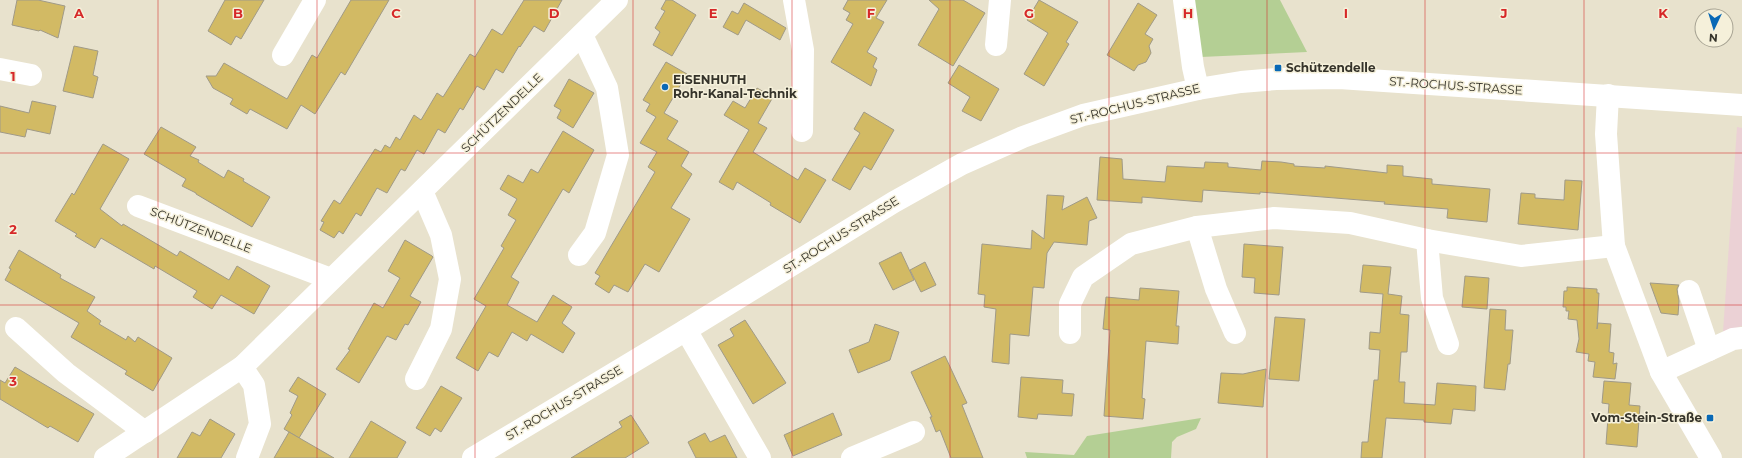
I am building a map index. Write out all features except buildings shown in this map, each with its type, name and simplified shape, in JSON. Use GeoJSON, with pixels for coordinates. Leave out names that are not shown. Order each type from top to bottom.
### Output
{"type":"FeatureCollection","features":[{"type":"Feature","properties":{"kind":"street"},"geometry":{"type":"LineString","coordinates":[[283,55],[315,0]]}},
{"type":"Feature","properties":{"kind":"street","name":"SCHÜTZENDELLE"},"geometry":{"type":"LineString","coordinates":[[105,458],[242,367],[617,0]]}},
{"type":"Feature","properties":{"kind":"street"},"geometry":{"type":"LineString","coordinates":[[794,0],[803,50],[802,131]]}},
{"type":"Feature","properties":{"kind":"street"},"geometry":{"type":"LineString","coordinates":[[996,45],[1000,0]]}},
{"type":"Feature","properties":{"kind":"street"},"geometry":{"type":"LineString","coordinates":[[1184,0],[1193,67],[1198,89]]}},
{"type":"Feature","properties":{"kind":"street"},"geometry":{"type":"LineString","coordinates":[[579,255],[595,233],[618,155],[607,88],[582,35]]}},
{"type":"Feature","properties":{"kind":"street"},"geometry":{"type":"LineString","coordinates":[[0,69],[31,75]]}},
{"type":"Feature","properties":{"kind":"street","name":"ST.-ROCHUS-STRASSE"},"geometry":{"type":"LineString","coordinates":[[473,458],[686,330],[894,202],[962,164],[1023,137],[1083,115],[1198,89],[1241,82],[1276,79],[1339,78],[1470,88],[1608,95],[1742,106]]}},
{"type":"Feature","properties":{"kind":"street"},"geometry":{"type":"LineString","coordinates":[[1608,95],[1606,134],[1614,246],[1662,372],[1711,458]]}},
{"type":"Feature","properties":{"kind":"street"},"geometry":{"type":"LineString","coordinates":[[416,379],[441,329],[450,279],[441,235],[422,191]]}},
{"type":"Feature","properties":{"kind":"street","name":"SCHÜTZENDELLE"},"geometry":{"type":"LineString","coordinates":[[138,206],[331,279]]}},
{"type":"Feature","properties":{"kind":"street"},"geometry":{"type":"LineString","coordinates":[[1070,333],[1070,304],[1083,277],[1131,244],[1197,227],[1274,218],[1350,223],[1427,240],[1521,256],[1614,246]]}},
{"type":"Feature","properties":{"kind":"street"},"geometry":{"type":"LineString","coordinates":[[1197,227],[1216,290],[1235,333]]}},
{"type":"Feature","properties":{"kind":"street"},"geometry":{"type":"LineString","coordinates":[[1427,240],[1432,298],[1448,344]]}},
{"type":"Feature","properties":{"kind":"street"},"geometry":{"type":"LineString","coordinates":[[1689,291],[1709,350]]}},
{"type":"Feature","properties":{"kind":"street"},"geometry":{"type":"LineString","coordinates":[[16,328],[66,373],[145,432]]}},
{"type":"Feature","properties":{"kind":"street"},"geometry":{"type":"LineString","coordinates":[[686,330],[760,458]]}},
{"type":"Feature","properties":{"kind":"street"},"geometry":{"type":"LineString","coordinates":[[1662,372],[1733,339],[1742,338]]}},
{"type":"Feature","properties":{"kind":"street"},"geometry":{"type":"LineString","coordinates":[[242,367],[254,385],[260,424],[248,458]]}},
{"type":"Feature","properties":{"kind":"street"},"geometry":{"type":"LineString","coordinates":[[852,458],[914,432]]}},
{"type":"Feature","properties":{"kind":"shaded area"},"geometry":{"type":"Polygon","coordinates":[[[1737,127],[1742,128],[1742,326],[1723,332],[1737,127]]]}},
{"type":"Feature","properties":{"kind":"green space"},"geometry":{"type":"Polygon","coordinates":[[[1194,0],[1280,0],[1307,52],[1201,57],[1194,0]]]}},
{"type":"Feature","properties":{"kind":"green space"},"geometry":{"type":"Polygon","coordinates":[[[1201,418],[1196,429],[1177,437],[1172,442],[1171,458],[1027,458],[1025,452],[1074,455],[1087,436],[1201,418]]]}},
{"type":"Feature","properties":{"kind":"place","name":"Schützendelle"},"geometry":{"type":"Point","coordinates":[1278,68]}},
{"type":"Feature","properties":{"kind":"place","name":"EISENHUTH Rohr-Kanal-Technik"},"geometry":{"type":"Point","coordinates":[665,87]}},
{"type":"Feature","properties":{"kind":"place","name":"Vom-Stein-Straße"},"geometry":{"type":"Point","coordinates":[1710,418]}}]}
